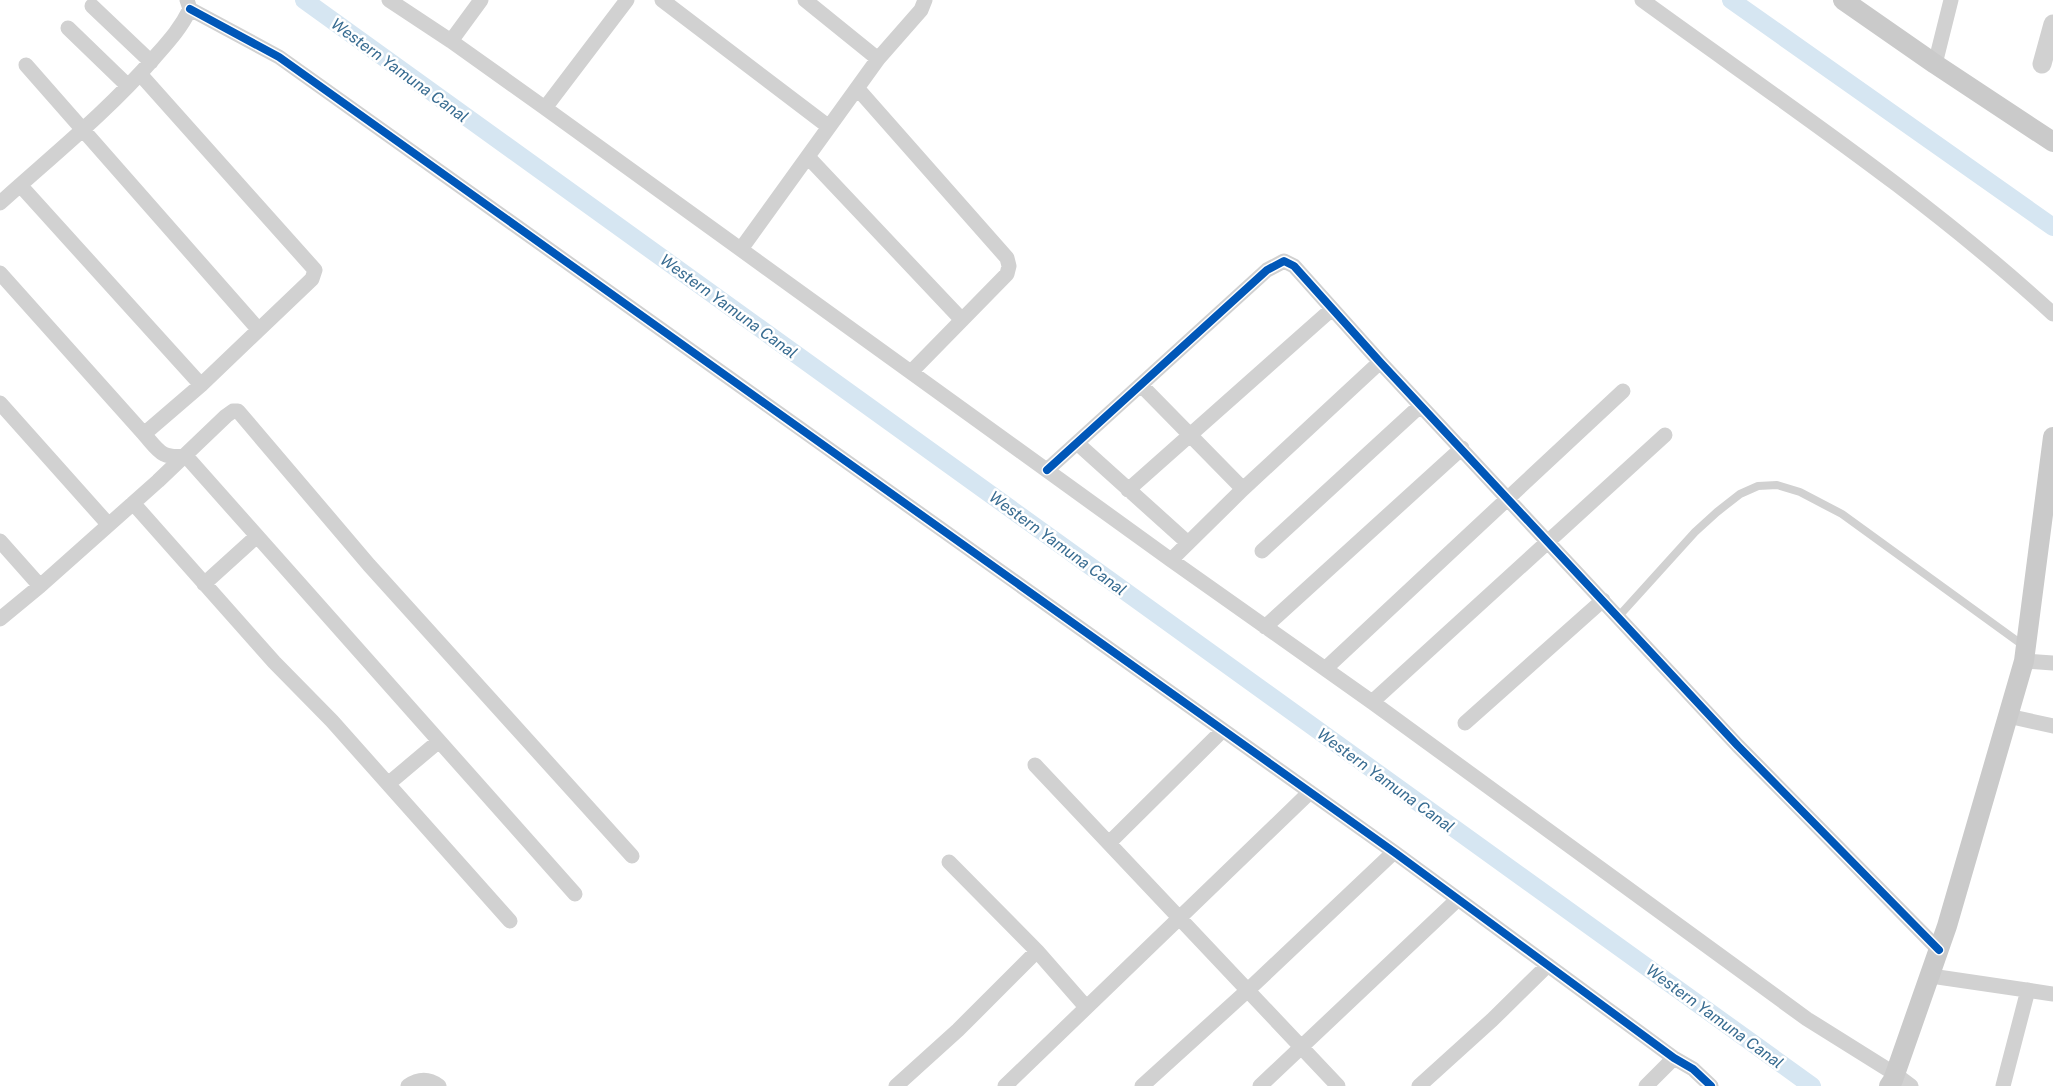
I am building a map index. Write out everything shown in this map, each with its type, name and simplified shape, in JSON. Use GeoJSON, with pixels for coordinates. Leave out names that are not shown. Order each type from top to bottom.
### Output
{"type":"FeatureCollection","features":[{"type":"Feature","properties":{"kind":"main road"},"geometry":{"type":"LineString","coordinates":[[1843,0],[2053,142]]}},
{"type":"Feature","properties":{"kind":"main road"},"geometry":{"type":"LineString","coordinates":[[1897,1082],[1939,950],[2025,654],[2053,437]]}},
{"type":"Feature","properties":{"kind":"street"},"geometry":{"type":"LineString","coordinates":[[389,0],[451,41],[545,108],[1897,1082]]}},
{"type":"Feature","properties":{"kind":"street"},"geometry":{"type":"LineString","coordinates":[[451,41],[481,0]]}},
{"type":"Feature","properties":{"kind":"street"},"geometry":{"type":"LineString","coordinates":[[545,108],[627,0]]}},
{"type":"Feature","properties":{"kind":"street"},"geometry":{"type":"LineString","coordinates":[[662,0],[829,127]]}},
{"type":"Feature","properties":{"kind":"street"},"geometry":{"type":"LineString","coordinates":[[805,0],[878,58]]}},
{"type":"Feature","properties":{"kind":"street"},"geometry":{"type":"LineString","coordinates":[[741,249],[878,58],[921,10],[925,0]]}},
{"type":"Feature","properties":{"kind":"street"},"geometry":{"type":"LineString","coordinates":[[1642,0],[1900,187],[1998,264],[2053,314]]}},
{"type":"Feature","properties":{"kind":"street"},"geometry":{"type":"LineString","coordinates":[[1935,64],[1951,0]]}},
{"type":"Feature","properties":{"kind":"street"},"geometry":{"type":"LineString","coordinates":[[0,203],[83,130],[140,74],[183,24],[188,4],[279,57],[1394,852],[1693,1070],[1711,1086]]}},
{"type":"Feature","properties":{"kind":"street"},"geometry":{"type":"LineString","coordinates":[[92,6],[151,62]]}},
{"type":"Feature","properties":{"kind":"street"},"geometry":{"type":"LineString","coordinates":[[2042,64],[2053,24]]}},
{"type":"Feature","properties":{"kind":"street"},"geometry":{"type":"LineString","coordinates":[[68,28],[128,86]]}},
{"type":"Feature","properties":{"kind":"street"},"geometry":{"type":"LineString","coordinates":[[26,65],[258,328]]}},
{"type":"Feature","properties":{"kind":"street"},"geometry":{"type":"LineString","coordinates":[[140,74],[315,270],[312,278],[201,385],[144,434]]}},
{"type":"Feature","properties":{"kind":"street"},"geometry":{"type":"LineString","coordinates":[[857,88],[1007,258],[1009,266],[1007,274],[911,372]]}},
{"type":"Feature","properties":{"kind":"street"},"geometry":{"type":"LineString","coordinates":[[808,157],[962,320]]}},
{"type":"Feature","properties":{"kind":"street"},"geometry":{"type":"LineString","coordinates":[[20,185],[201,385]]}},
{"type":"Feature","properties":{"kind":"street"},"geometry":{"type":"LineString","coordinates":[[1047,470],[1267,270],[1276,264],[1284,262],[1294,266],[1420,406],[1462,448],[1738,746],[1939,950]]}},
{"type":"Feature","properties":{"kind":"street"},"geometry":{"type":"LineString","coordinates":[[0,273],[162,454],[167,457],[186,456]]}},
{"type":"Feature","properties":{"kind":"street"},"geometry":{"type":"LineString","coordinates":[[1128,490],[1332,309]]}},
{"type":"Feature","properties":{"kind":"street"},"geometry":{"type":"LineString","coordinates":[[1171,560],[1243,489],[1380,362]]}},
{"type":"Feature","properties":{"kind":"street"},"geometry":{"type":"LineString","coordinates":[[1141,385],[1243,489]]}},
{"type":"Feature","properties":{"kind":"street"},"geometry":{"type":"LineString","coordinates":[[1325,669],[1623,391]]}},
{"type":"Feature","properties":{"kind":"street"},"geometry":{"type":"LineString","coordinates":[[0,403],[108,524]]}},
{"type":"Feature","properties":{"kind":"street"},"geometry":{"type":"LineString","coordinates":[[1262,551],[1420,406]]}},
{"type":"Feature","properties":{"kind":"street"},"geometry":{"type":"LineString","coordinates":[[0,618],[40,586],[108,524],[133,504],[186,456],[226,416],[238,410],[368,565],[632,856]]}},
{"type":"Feature","properties":{"kind":"street"},"geometry":{"type":"LineString","coordinates":[[1372,702],[1665,435]]}},
{"type":"Feature","properties":{"kind":"street"},"geometry":{"type":"LineString","coordinates":[[1077,443],[1188,543]]}},
{"type":"Feature","properties":{"kind":"street"},"geometry":{"type":"LineString","coordinates":[[1265,627],[1462,448]]}},
{"type":"Feature","properties":{"kind":"street"},"geometry":{"type":"LineString","coordinates":[[186,456],[574,894]]}},
{"type":"Feature","properties":{"kind":"street"},"geometry":{"type":"LineString","coordinates":[[133,504],[274,662],[332,721],[510,921]]}},
{"type":"Feature","properties":{"kind":"street"},"geometry":{"type":"LineString","coordinates":[[204,584],[257,536]]}},
{"type":"Feature","properties":{"kind":"street"},"geometry":{"type":"LineString","coordinates":[[0,541],[40,586]]}},
{"type":"Feature","properties":{"kind":"street"},"geometry":{"type":"LineString","coordinates":[[1465,724],[1603,600]]}},
{"type":"Feature","properties":{"kind":"street"},"geometry":{"type":"LineString","coordinates":[[2025,654],[2053,663]]}},
{"type":"Feature","properties":{"kind":"street"},"geometry":{"type":"LineString","coordinates":[[2008,716],[2053,726]]}},
{"type":"Feature","properties":{"kind":"street"},"geometry":{"type":"LineString","coordinates":[[1109,843],[1223,730]]}},
{"type":"Feature","properties":{"kind":"street"},"geometry":{"type":"LineString","coordinates":[[388,784],[439,741]]}},
{"type":"Feature","properties":{"kind":"street"},"geometry":{"type":"LineString","coordinates":[[1035,764],[1338,1086]]}},
{"type":"Feature","properties":{"kind":"street"},"geometry":{"type":"LineString","coordinates":[[1005,1086],[1310,792]]}},
{"type":"Feature","properties":{"kind":"street"},"geometry":{"type":"LineString","coordinates":[[1142,1086],[1248,990],[1394,852]]}},
{"type":"Feature","properties":{"kind":"street"},"geometry":{"type":"LineString","coordinates":[[949,862],[1037,952],[1086,1007]]}},
{"type":"Feature","properties":{"kind":"street"},"geometry":{"type":"LineString","coordinates":[[1260,1086],[1458,899]]}},
{"type":"Feature","properties":{"kind":"street"},"geometry":{"type":"LineString","coordinates":[[896,1086],[958,1030],[1037,952]]}},
{"type":"Feature","properties":{"kind":"street"},"geometry":{"type":"LineString","coordinates":[[1419,1086],[1492,1020],[1548,965]]}},
{"type":"Feature","properties":{"kind":"street"},"geometry":{"type":"LineString","coordinates":[[1931,976],[2053,994]]}},
{"type":"Feature","properties":{"kind":"street"},"geometry":{"type":"LineString","coordinates":[[2003,1086],[2028,990]]}},
{"type":"Feature","properties":{"kind":"street"},"geometry":{"type":"LineString","coordinates":[[1646,1086],[1674,1058]]}},
{"type":"Feature","properties":{"kind":"street"},"geometry":{"type":"LineString","coordinates":[[408,1086],[415,1081],[424,1080],[431,1081],[439,1086]]}},
{"type":"Feature","properties":{"kind":"lane"},"geometry":{"type":"LineString","coordinates":[[1618,617],[1695,532],[1717,512],[1740,494],[1758,486],[1778,485],[1800,492],[1842,514],[2025,654]]}},
{"type":"Feature","properties":{"kind":"waterway","name":"Western Yamuna Canal"},"geometry":{"type":"LineString","coordinates":[[304,0],[1812,1086]]}},
{"type":"Feature","properties":{"kind":"waterway"},"geometry":{"type":"LineString","coordinates":[[1731,0],[2053,227]]}},
{"type":"Feature","properties":{"kind":"cycle path"},"geometry":{"type":"LineString","coordinates":[[190,9],[279,57],[1394,852],[1674,1058],[1693,1069],[1711,1086]]}},
{"type":"Feature","properties":{"kind":"cycle path"},"geometry":{"type":"LineString","coordinates":[[1047,470],[1267,270],[1284,261],[1294,266],[1380,362],[1738,746],[1939,950]]}}]}
